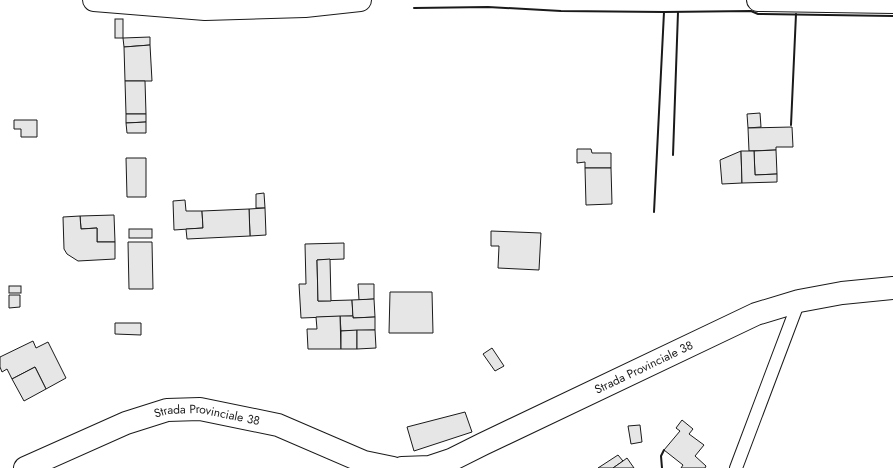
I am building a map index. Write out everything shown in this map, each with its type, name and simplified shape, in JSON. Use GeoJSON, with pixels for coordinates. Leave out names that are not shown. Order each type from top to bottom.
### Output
{"type":"FeatureCollection","features":[{"type":"Feature","properties":{"kind":"street"},"geometry":{"type":"LineString","coordinates":[[94,0],[205,9],[305,6],[360,0]]}},
{"type":"Feature","properties":{"kind":"street"},"geometry":{"type":"LineString","coordinates":[[758,0],[893,2]]}},
{"type":"Feature","properties":{"kind":"street","name":"Strada Provinciale 38"},"geometry":{"type":"LineString","coordinates":[[402,468],[430,466],[451,460],[756,314],[800,301],[842,293],[893,288]]}},
{"type":"Feature","properties":{"kind":"street","name":"Strada Provinciale 38"},"geometry":{"type":"LineString","coordinates":[[24,468],[126,423],[167,410],[200,408],[278,425],[364,462],[393,468]]}},
{"type":"Feature","properties":{"kind":"lane"},"geometry":{"type":"LineString","coordinates":[[736,468],[800,301]]}},
{"type":"Feature","properties":{"kind":"building"},"geometry":{"type":"Polygon","coordinates":[[[115,19],[123,19],[123,38],[115,38],[115,19]]]}},
{"type":"Feature","properties":{"kind":"building"},"geometry":{"type":"Polygon","coordinates":[[[150,37],[150,45],[124,47],[123,38],[150,37]]]}},
{"type":"Feature","properties":{"kind":"building"},"geometry":{"type":"Polygon","coordinates":[[[150,45],[152,81],[125,81],[124,47],[150,45]]]}},
{"type":"Feature","properties":{"kind":"building"},"geometry":{"type":"Polygon","coordinates":[[[125,81],[145,81],[146,114],[126,114],[125,81]]]}},
{"type":"Feature","properties":{"kind":"building"},"geometry":{"type":"Polygon","coordinates":[[[760,113],[761,127],[748,128],[747,114],[760,113]]]}},
{"type":"Feature","properties":{"kind":"building"},"geometry":{"type":"Polygon","coordinates":[[[126,114],[146,114],[146,122],[126,123],[126,114]]]}},
{"type":"Feature","properties":{"kind":"building"},"geometry":{"type":"Polygon","coordinates":[[[14,120],[37,120],[37,137],[21,137],[21,129],[14,129],[14,120]]]}},
{"type":"Feature","properties":{"kind":"building"},"geometry":{"type":"Polygon","coordinates":[[[146,122],[146,133],[127,133],[126,123],[146,122]]]}},
{"type":"Feature","properties":{"kind":"building"},"geometry":{"type":"Polygon","coordinates":[[[792,127],[793,147],[776,147],[776,150],[749,151],[748,128],[792,127]]]}},
{"type":"Feature","properties":{"kind":"building"},"geometry":{"type":"Polygon","coordinates":[[[577,149],[591,149],[592,153],[611,153],[611,168],[585,168],[585,162],[577,163],[577,149]]]}},
{"type":"Feature","properties":{"kind":"building"},"geometry":{"type":"Polygon","coordinates":[[[776,150],[777,174],[755,175],[754,151],[776,150]]]}},
{"type":"Feature","properties":{"kind":"building"},"geometry":{"type":"Polygon","coordinates":[[[741,151],[742,183],[722,184],[720,160],[741,151]]]}},
{"type":"Feature","properties":{"kind":"building"},"geometry":{"type":"Polygon","coordinates":[[[741,151],[754,151],[755,175],[777,174],[777,182],[742,183],[741,151]]]}},
{"type":"Feature","properties":{"kind":"building"},"geometry":{"type":"Polygon","coordinates":[[[126,158],[146,158],[146,197],[127,197],[126,158]]]}},
{"type":"Feature","properties":{"kind":"building"},"geometry":{"type":"Polygon","coordinates":[[[585,168],[611,168],[612,204],[586,205],[585,168]]]}},
{"type":"Feature","properties":{"kind":"building"},"geometry":{"type":"Polygon","coordinates":[[[264,193],[265,208],[256,208],[256,194],[264,193]]]}},
{"type":"Feature","properties":{"kind":"building"},"geometry":{"type":"Polygon","coordinates":[[[185,200],[186,211],[202,211],[203,228],[174,230],[173,201],[185,200]]]}},
{"type":"Feature","properties":{"kind":"building"},"geometry":{"type":"Polygon","coordinates":[[[265,208],[266,235],[250,236],[249,209],[265,208]]]}},
{"type":"Feature","properties":{"kind":"building"},"geometry":{"type":"Polygon","coordinates":[[[249,209],[250,236],[187,239],[186,229],[203,228],[202,211],[249,209]]]}},
{"type":"Feature","properties":{"kind":"building"},"geometry":{"type":"Polygon","coordinates":[[[114,215],[115,242],[97,242],[97,228],[81,229],[80,216],[114,215]]]}},
{"type":"Feature","properties":{"kind":"building"},"geometry":{"type":"Polygon","coordinates":[[[80,216],[81,229],[97,228],[97,242],[115,242],[115,259],[78,261],[67,254],[64,249],[63,217],[80,216]]]}},
{"type":"Feature","properties":{"kind":"building"},"geometry":{"type":"Polygon","coordinates":[[[129,229],[152,229],[152,238],[129,238],[129,229]]]}},
{"type":"Feature","properties":{"kind":"building"},"geometry":{"type":"Polygon","coordinates":[[[491,231],[541,233],[539,270],[498,268],[499,246],[491,246],[491,231]]]}},
{"type":"Feature","properties":{"kind":"building"},"geometry":{"type":"Polygon","coordinates":[[[128,242],[152,242],[153,289],[129,289],[128,242]]]}},
{"type":"Feature","properties":{"kind":"building"},"geometry":{"type":"Polygon","coordinates":[[[344,243],[344,259],[317,260],[318,301],[352,300],[353,316],[301,318],[299,284],[306,284],[305,244],[344,243]]]}},
{"type":"Feature","properties":{"kind":"building"},"geometry":{"type":"Polygon","coordinates":[[[330,259],[331,301],[318,301],[317,260],[330,259]]]}},
{"type":"Feature","properties":{"kind":"building"},"geometry":{"type":"Polygon","coordinates":[[[358,284],[374,284],[374,299],[359,300],[358,284]]]}},
{"type":"Feature","properties":{"kind":"building"},"geometry":{"type":"Polygon","coordinates":[[[9,286],[21,286],[21,293],[9,293],[9,286]]]}},
{"type":"Feature","properties":{"kind":"building"},"geometry":{"type":"Polygon","coordinates":[[[390,292],[432,292],[433,333],[389,333],[390,292]]]}},
{"type":"Feature","properties":{"kind":"building"},"geometry":{"type":"Polygon","coordinates":[[[9,295],[20,295],[20,307],[9,308],[9,295]]]}},
{"type":"Feature","properties":{"kind":"building"},"geometry":{"type":"Polygon","coordinates":[[[374,299],[375,317],[353,318],[352,300],[374,299]]]}},
{"type":"Feature","properties":{"kind":"building"},"geometry":{"type":"Polygon","coordinates":[[[340,316],[353,316],[353,318],[375,317],[375,330],[341,331],[340,316]]]}},
{"type":"Feature","properties":{"kind":"building"},"geometry":{"type":"Polygon","coordinates":[[[340,316],[341,349],[308,349],[307,329],[317,329],[316,317],[340,316]]]}},
{"type":"Feature","properties":{"kind":"building"},"geometry":{"type":"Polygon","coordinates":[[[115,323],[141,323],[141,335],[115,334],[115,323]]]}},
{"type":"Feature","properties":{"kind":"building"},"geometry":{"type":"Polygon","coordinates":[[[357,330],[357,349],[341,349],[341,331],[357,330]]]}},
{"type":"Feature","properties":{"kind":"building"},"geometry":{"type":"Polygon","coordinates":[[[357,330],[375,330],[376,348],[357,349],[357,330]]]}},
{"type":"Feature","properties":{"kind":"building"},"geometry":{"type":"Polygon","coordinates":[[[33,341],[36,348],[48,342],[66,378],[46,389],[35,367],[12,379],[7,369],[2,372],[0,367],[0,357],[33,341]]]}},
{"type":"Feature","properties":{"kind":"building"},"geometry":{"type":"Polygon","coordinates":[[[492,348],[504,366],[495,371],[483,354],[492,348]]]}},
{"type":"Feature","properties":{"kind":"building"},"geometry":{"type":"Polygon","coordinates":[[[35,367],[46,389],[24,401],[12,379],[35,367]]]}},
{"type":"Feature","properties":{"kind":"building"},"geometry":{"type":"Polygon","coordinates":[[[465,412],[472,432],[414,451],[407,427],[465,412]]]}},
{"type":"Feature","properties":{"kind":"building"},"geometry":{"type":"Polygon","coordinates":[[[682,420],[693,429],[689,434],[704,445],[695,456],[706,466],[705,468],[681,468],[683,465],[664,450],[680,431],[676,428],[682,420]]]}},
{"type":"Feature","properties":{"kind":"building"},"geometry":{"type":"Polygon","coordinates":[[[640,425],[642,442],[631,444],[628,426],[640,425]]]}},
{"type":"Feature","properties":{"kind":"building"},"geometry":{"type":"Polygon","coordinates":[[[618,455],[623,461],[613,468],[598,468],[618,455]]]}},
{"type":"Feature","properties":{"kind":"building"},"geometry":{"type":"Polygon","coordinates":[[[627,458],[634,468],[613,468],[623,461],[627,458]]]}},
{"type":"Feature","properties":{"kind":"wall"},"geometry":{"type":"LineString","coordinates":[[414,8],[488,7],[561,11],[664,12],[751,11],[758,14],[893,16]]}},
{"type":"Feature","properties":{"kind":"wall"},"geometry":{"type":"LineString","coordinates":[[654,212],[664,12]]}},
{"type":"Feature","properties":{"kind":"wall"},"geometry":{"type":"LineString","coordinates":[[673,155],[678,12]]}},
{"type":"Feature","properties":{"kind":"wall"},"geometry":{"type":"LineString","coordinates":[[791,125],[796,14]]}},
{"type":"Feature","properties":{"kind":"wall"},"geometry":{"type":"LineString","coordinates":[[662,468],[661,456],[664,450]]}}]}
